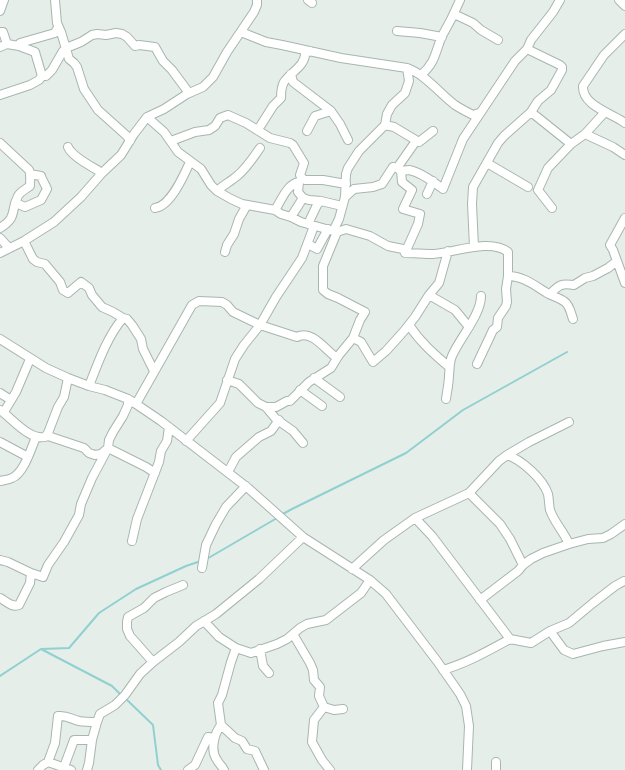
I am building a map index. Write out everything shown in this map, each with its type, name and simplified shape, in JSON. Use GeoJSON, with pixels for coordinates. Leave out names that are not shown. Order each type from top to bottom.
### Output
{"type":"FeatureCollection","features":[{"type":"Feature","properties":{"kind":"street"},"geometry":{"type":"LineString","coordinates":[[0,11],[4,0]]}},
{"type":"Feature","properties":{"kind":"street"},"geometry":{"type":"LineString","coordinates":[[55,0],[55,17],[58,27],[69,59],[77,67],[84,89],[98,110],[127,136],[130,141]]}},
{"type":"Feature","properties":{"kind":"street"},"geometry":{"type":"LineString","coordinates":[[421,75],[429,68],[433,61],[460,0]]}},
{"type":"Feature","properties":{"kind":"street"},"geometry":{"type":"LineString","coordinates":[[345,197],[354,189],[382,184],[393,167],[409,170],[433,181],[443,189],[462,139],[560,0]]}},
{"type":"Feature","properties":{"kind":"street"},"geometry":{"type":"LineString","coordinates":[[619,0],[625,6]]}},
{"type":"Feature","properties":{"kind":"street"},"geometry":{"type":"LineString","coordinates":[[0,253],[54,222],[121,155],[147,117],[203,87],[213,77],[254,12],[258,2]]}},
{"type":"Feature","properties":{"kind":"street"},"geometry":{"type":"LineString","coordinates":[[454,14],[473,23],[480,30],[498,40]]}},
{"type":"Feature","properties":{"kind":"street"},"geometry":{"type":"LineString","coordinates":[[19,46],[20,43],[55,33],[58,27]]}},
{"type":"Feature","properties":{"kind":"street"},"geometry":{"type":"LineString","coordinates":[[397,31],[442,37]]}},
{"type":"Feature","properties":{"kind":"street"},"geometry":{"type":"LineString","coordinates":[[0,32],[3,32],[4,35],[4,46],[19,46],[35,52],[42,76]]}},
{"type":"Feature","properties":{"kind":"street"},"geometry":{"type":"LineString","coordinates":[[241,32],[266,42],[376,64],[407,68],[421,75],[456,106],[473,115],[479,113]]}},
{"type":"Feature","properties":{"kind":"street"},"geometry":{"type":"LineString","coordinates":[[0,95],[30,85],[42,76],[46,76],[66,48],[92,35],[116,33],[122,34],[135,46],[155,47],[163,61],[189,93]]}},
{"type":"Feature","properties":{"kind":"street"},"geometry":{"type":"LineString","coordinates":[[625,34],[604,55],[583,86],[585,96],[593,104],[625,123]]}},
{"type":"Feature","properties":{"kind":"street"},"geometry":{"type":"LineString","coordinates":[[474,247],[472,187],[498,143],[551,90],[562,70],[562,67],[527,48]]}},
{"type":"Feature","properties":{"kind":"street"},"geometry":{"type":"LineString","coordinates":[[257,130],[273,106],[281,98],[283,83],[306,58],[305,52],[310,51]]}},
{"type":"Feature","properties":{"kind":"street"},"geometry":{"type":"LineString","coordinates":[[308,244],[317,249],[339,219],[345,197],[348,168],[359,151],[385,125],[387,114],[392,105],[405,93],[409,81],[407,68]]}},
{"type":"Feature","properties":{"kind":"street"},"geometry":{"type":"LineString","coordinates":[[291,74],[292,82],[331,111],[348,140]]}},
{"type":"Feature","properties":{"kind":"street"},"geometry":{"type":"LineString","coordinates":[[307,131],[315,116],[331,111]]}},
{"type":"Feature","properties":{"kind":"street"},"geometry":{"type":"LineString","coordinates":[[531,112],[571,144]]}},
{"type":"Feature","properties":{"kind":"street"},"geometry":{"type":"LineString","coordinates":[[552,208],[538,190],[548,168],[571,144],[586,134],[605,112]]}},
{"type":"Feature","properties":{"kind":"street"},"geometry":{"type":"LineString","coordinates":[[171,141],[195,132],[209,130],[215,126],[220,118],[228,115],[246,123],[270,138],[286,141],[293,145],[304,163],[298,192],[304,198],[321,200],[342,206]]}},
{"type":"Feature","properties":{"kind":"street"},"geometry":{"type":"LineString","coordinates":[[147,117],[164,132],[178,152],[201,170],[217,191],[247,205],[275,210],[301,222],[332,231],[346,229],[370,236],[388,246],[403,249],[405,253],[434,254],[474,247],[497,247],[508,252],[506,306],[498,318],[497,327],[493,330],[478,364]]}},
{"type":"Feature","properties":{"kind":"street"},"geometry":{"type":"LineString","coordinates":[[385,125],[394,127],[419,142]]}},
{"type":"Feature","properties":{"kind":"street"},"geometry":{"type":"LineString","coordinates":[[405,253],[418,224],[420,214],[403,209],[412,190],[402,182],[399,169],[412,145],[433,131]]}},
{"type":"Feature","properties":{"kind":"street"},"geometry":{"type":"LineString","coordinates":[[586,134],[625,155]]}},
{"type":"Feature","properties":{"kind":"street"},"geometry":{"type":"LineString","coordinates":[[0,156],[3,145],[29,170],[30,174],[30,186],[18,194],[13,215],[9,222],[0,228]]}},
{"type":"Feature","properties":{"kind":"street"},"geometry":{"type":"LineString","coordinates":[[68,147],[69,151],[74,155],[102,173]]}},
{"type":"Feature","properties":{"kind":"street"},"geometry":{"type":"LineString","coordinates":[[217,191],[236,177],[260,148]]}},
{"type":"Feature","properties":{"kind":"street"},"geometry":{"type":"LineString","coordinates":[[155,208],[162,206],[171,196],[190,162]]}},
{"type":"Feature","properties":{"kind":"street"},"geometry":{"type":"LineString","coordinates":[[487,163],[528,187]]}},
{"type":"Feature","properties":{"kind":"street"},"geometry":{"type":"LineString","coordinates":[[16,203],[25,206],[41,200],[47,190],[41,176],[30,174]]}},
{"type":"Feature","properties":{"kind":"street"},"geometry":{"type":"LineString","coordinates":[[275,210],[288,189],[301,180],[323,180],[346,184]]}},
{"type":"Feature","properties":{"kind":"street"},"geometry":{"type":"LineString","coordinates":[[427,194],[433,181]]}},
{"type":"Feature","properties":{"kind":"street"},"geometry":{"type":"LineString","coordinates":[[291,217],[304,198]]}},
{"type":"Feature","properties":{"kind":"street"},"geometry":{"type":"LineString","coordinates":[[186,441],[220,403],[235,359],[260,325],[302,258],[308,244],[317,205],[321,200]]}},
{"type":"Feature","properties":{"kind":"street"},"geometry":{"type":"LineString","coordinates":[[225,252],[247,205]]}},
{"type":"Feature","properties":{"kind":"street"},"geometry":{"type":"LineString","coordinates":[[625,218],[610,244],[625,280]]}},
{"type":"Feature","properties":{"kind":"street"},"geometry":{"type":"LineString","coordinates":[[266,407],[276,407],[290,401],[314,378],[330,368],[353,338],[365,312],[323,290],[323,266],[332,231]]}},
{"type":"Feature","properties":{"kind":"street"},"geometry":{"type":"LineString","coordinates":[[0,238],[10,248]]}},
{"type":"Feature","properties":{"kind":"street"},"geometry":{"type":"LineString","coordinates":[[24,240],[34,259],[45,264],[60,282],[63,290],[68,293],[81,282],[89,288],[102,307],[127,319],[141,339],[143,349],[154,371]]}},
{"type":"Feature","properties":{"kind":"street"},"geometry":{"type":"LineString","coordinates":[[353,338],[360,342],[373,362],[386,351],[409,325],[429,295],[439,284],[448,251]]}},
{"type":"Feature","properties":{"kind":"street"},"geometry":{"type":"LineString","coordinates":[[550,294],[563,284],[574,285],[608,268],[617,261]]}},
{"type":"Feature","properties":{"kind":"street"},"geometry":{"type":"LineString","coordinates":[[508,276],[517,276],[565,302],[574,319]]}},
{"type":"Feature","properties":{"kind":"street"},"geometry":{"type":"LineString","coordinates":[[429,295],[455,310],[469,327]]}},
{"type":"Feature","properties":{"kind":"street"},"geometry":{"type":"LineString","coordinates":[[446,399],[452,355],[469,327],[478,308],[481,296]]}},
{"type":"Feature","properties":{"kind":"street"},"geometry":{"type":"LineString","coordinates":[[136,404],[192,305],[199,301],[222,302],[233,312],[260,325],[296,337],[301,334],[307,334],[337,358]]}},
{"type":"Feature","properties":{"kind":"street"},"geometry":{"type":"LineString","coordinates":[[89,386],[98,362],[123,318]]}},
{"type":"Feature","properties":{"kind":"street"},"geometry":{"type":"LineString","coordinates":[[409,325],[430,351],[449,367]]}},
{"type":"Feature","properties":{"kind":"street"},"geometry":{"type":"LineString","coordinates":[[0,340],[68,378],[105,390],[136,404],[246,486],[303,537],[370,580],[390,598],[460,694],[466,706],[469,726],[467,770]]}},
{"type":"Feature","properties":{"kind":"street"},"geometry":{"type":"LineString","coordinates":[[30,358],[16,392],[2,411],[24,430],[40,437],[48,436],[84,448],[89,453],[95,455],[108,448]]}},
{"type":"Feature","properties":{"kind":"street"},"geometry":{"type":"LineString","coordinates":[[0,481],[11,479],[17,475],[40,437],[48,433],[64,397],[68,378]]}},
{"type":"Feature","properties":{"kind":"street"},"geometry":{"type":"LineString","coordinates":[[314,378],[340,397]]}},
{"type":"Feature","properties":{"kind":"street"},"geometry":{"type":"LineString","coordinates":[[227,380],[239,384],[258,403],[266,407],[293,431],[303,443]]}},
{"type":"Feature","properties":{"kind":"street"},"geometry":{"type":"LineString","coordinates":[[300,390],[322,406]]}},
{"type":"Feature","properties":{"kind":"street"},"geometry":{"type":"LineString","coordinates":[[0,393],[11,400]]}},
{"type":"Feature","properties":{"kind":"street"},"geometry":{"type":"LineString","coordinates":[[0,560],[43,577],[48,565],[64,542],[79,514],[81,504],[92,478],[108,448],[109,440],[128,405],[128,399]]}},
{"type":"Feature","properties":{"kind":"street"},"geometry":{"type":"LineString","coordinates":[[228,472],[236,457],[271,430],[279,420]]}},
{"type":"Feature","properties":{"kind":"street"},"geometry":{"type":"LineString","coordinates":[[352,568],[384,540],[415,518],[469,493],[507,455],[569,422]]}},
{"type":"Feature","properties":{"kind":"street"},"geometry":{"type":"LineString","coordinates":[[132,541],[161,451],[167,440],[169,427]]}},
{"type":"Feature","properties":{"kind":"street"},"geometry":{"type":"LineString","coordinates":[[0,442],[28,457]]}},
{"type":"Feature","properties":{"kind":"street"},"geometry":{"type":"LineString","coordinates":[[108,448],[155,473]]}},
{"type":"Feature","properties":{"kind":"street"},"geometry":{"type":"LineString","coordinates":[[507,455],[523,464],[544,486],[548,495],[550,510],[569,544]]}},
{"type":"Feature","properties":{"kind":"street"},"geometry":{"type":"LineString","coordinates":[[202,568],[206,546],[216,524],[226,507],[246,486]]}},
{"type":"Feature","properties":{"kind":"street"},"geometry":{"type":"LineString","coordinates":[[469,493],[500,524],[510,539],[522,565]]}},
{"type":"Feature","properties":{"kind":"street"},"geometry":{"type":"LineString","coordinates":[[415,518],[432,536],[510,639]]}},
{"type":"Feature","properties":{"kind":"street"},"geometry":{"type":"LineString","coordinates":[[480,600],[518,571],[531,558],[569,544],[588,539],[602,538],[625,524]]}},
{"type":"Feature","properties":{"kind":"street"},"geometry":{"type":"LineString","coordinates":[[87,770],[92,740],[100,714],[115,705],[125,695],[140,674],[153,662],[196,626],[216,614],[259,578],[303,537]]}},
{"type":"Feature","properties":{"kind":"street"},"geometry":{"type":"LineString","coordinates":[[0,598],[16,607],[30,583],[31,573]]}},
{"type":"Feature","properties":{"kind":"street"},"geometry":{"type":"LineString","coordinates":[[204,621],[218,637],[236,648],[250,653],[277,644],[308,624],[326,620],[360,593],[370,580]]}},
{"type":"Feature","properties":{"kind":"street"},"geometry":{"type":"LineString","coordinates":[[443,670],[468,661],[510,639],[531,643],[570,623],[592,602],[624,581]]}},
{"type":"Feature","properties":{"kind":"street"},"geometry":{"type":"LineString","coordinates":[[153,662],[130,636],[127,629],[128,617],[144,608],[154,598],[183,584]]}},
{"type":"Feature","properties":{"kind":"street"},"geometry":{"type":"LineString","coordinates":[[390,598],[399,594]]}},
{"type":"Feature","properties":{"kind":"street"},"geometry":{"type":"LineString","coordinates":[[550,632],[564,650],[573,654],[625,642]]}},
{"type":"Feature","properties":{"kind":"street"},"geometry":{"type":"LineString","coordinates":[[293,634],[313,670],[314,680],[320,687],[319,696],[324,706],[334,710],[344,709]]}},
{"type":"Feature","properties":{"kind":"street"},"geometry":{"type":"LineString","coordinates":[[236,648],[218,703],[221,725],[235,738],[242,741],[247,749],[255,751],[264,770]]}},
{"type":"Feature","properties":{"kind":"street"},"geometry":{"type":"LineString","coordinates":[[260,649],[263,666],[269,673]]}},
{"type":"Feature","properties":{"kind":"street"},"geometry":{"type":"LineString","coordinates":[[324,706],[314,720],[312,742],[330,770]]}},
{"type":"Feature","properties":{"kind":"street"},"geometry":{"type":"LineString","coordinates":[[38,770],[48,762],[55,743],[58,716],[66,716],[87,722],[97,722]]}},
{"type":"Feature","properties":{"kind":"street"},"geometry":{"type":"LineString","coordinates":[[221,725],[216,731],[214,738],[215,758],[224,770]]}},
{"type":"Feature","properties":{"kind":"street"},"geometry":{"type":"LineString","coordinates":[[188,770],[195,765],[208,737],[214,738]]}},
{"type":"Feature","properties":{"kind":"street"},"geometry":{"type":"LineString","coordinates":[[48,762],[68,769],[74,740],[92,740]]}},
{"type":"Feature","properties":{"kind":"waterway"},"geometry":{"type":"LineString","coordinates":[[281,515],[406,453],[463,410],[567,352]]}},
{"type":"Feature","properties":{"kind":"waterway"},"geometry":{"type":"LineString","coordinates":[[205,560],[277,518]]}},
{"type":"Feature","properties":{"kind":"waterway"},"geometry":{"type":"LineString","coordinates":[[0,676],[41,649],[69,648],[99,613],[136,589],[201,561]]}},
{"type":"Feature","properties":{"kind":"waterway"},"geometry":{"type":"LineString","coordinates":[[41,649],[112,686],[121,695]]}},
{"type":"Feature","properties":{"kind":"waterway"},"geometry":{"type":"LineString","coordinates":[[125,698],[153,725],[158,765],[161,770]]}}]}
